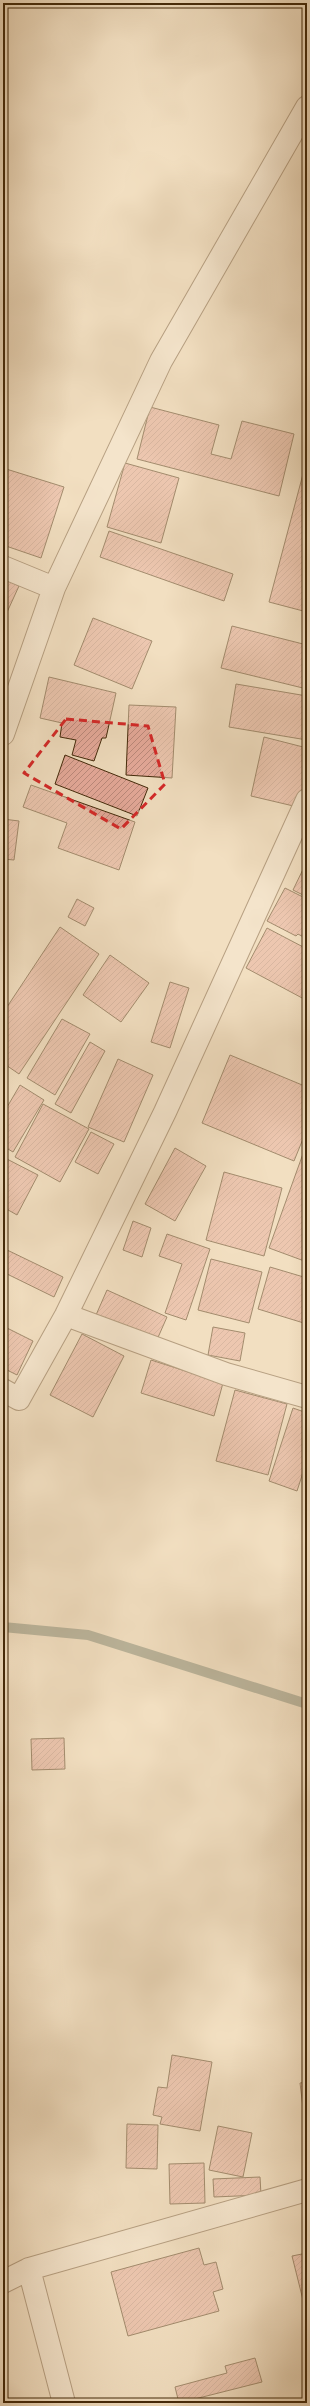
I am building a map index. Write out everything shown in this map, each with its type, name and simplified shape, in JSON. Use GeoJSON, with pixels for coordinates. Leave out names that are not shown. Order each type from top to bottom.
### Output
{"type":"FeatureCollection","features":[{"type":"Feature","properties":{"kind":"street"},"geometry":{"type":"LineString","coordinates":[[3,734],[54,588],[161,361],[307,107]]}},
{"type":"Feature","properties":{"kind":"street"},"geometry":{"type":"LineString","coordinates":[[3,567],[54,588]]}},
{"type":"Feature","properties":{"kind":"street"},"geometry":{"type":"LineString","coordinates":[[3,1390],[19,1399],[66,1315],[165,1112],[307,800]]}},
{"type":"Feature","properties":{"kind":"street"},"geometry":{"type":"LineString","coordinates":[[66,1315],[226,1374],[307,1397]]}},
{"type":"Feature","properties":{"kind":"street"},"geometry":{"type":"LineString","coordinates":[[3,2282],[29,2269],[307,2190]]}},
{"type":"Feature","properties":{"kind":"street"},"geometry":{"type":"LineString","coordinates":[[29,2269],[64,2403]]}},
{"type":"Feature","properties":{"kind":"highlighted area"},"geometry":{"type":"Polygon","coordinates":[[[66,719],[148,726],[165,784],[121,829],[24,773],[66,719]]]}},
{"type":"Feature","properties":{"kind":"building"},"geometry":{"type":"Polygon","coordinates":[[[150,407],[219,425],[211,454],[231,459],[242,421],[294,434],[279,496],[137,459],[150,407]]]}},
{"type":"Feature","properties":{"kind":"building"},"geometry":{"type":"Polygon","coordinates":[[[307,459],[307,612],[269,602],[307,459]]]}},
{"type":"Feature","properties":{"kind":"building"},"geometry":{"type":"Polygon","coordinates":[[[125,463],[179,478],[161,543],[107,527],[125,463]]]}},
{"type":"Feature","properties":{"kind":"building"},"geometry":{"type":"Polygon","coordinates":[[[3,468],[64,487],[41,558],[3,545],[3,468]]]}},
{"type":"Feature","properties":{"kind":"building"},"geometry":{"type":"Polygon","coordinates":[[[109,531],[233,574],[224,601],[100,557],[109,531]]]}},
{"type":"Feature","properties":{"kind":"building"},"geometry":{"type":"Polygon","coordinates":[[[3,578],[19,586],[3,621],[3,578]]]}},
{"type":"Feature","properties":{"kind":"building"},"geometry":{"type":"Polygon","coordinates":[[[93,618],[152,641],[132,689],[74,665],[93,618]]]}},
{"type":"Feature","properties":{"kind":"building"},"geometry":{"type":"Polygon","coordinates":[[[232,626],[307,645],[307,689],[221,668],[232,626]]]}},
{"type":"Feature","properties":{"kind":"building"},"geometry":{"type":"Polygon","coordinates":[[[49,677],[116,693],[106,738],[102,738],[94,761],[72,755],[76,740],[60,737],[62,723],[40,718],[49,677]]]}},
{"type":"Feature","properties":{"kind":"building"},"geometry":{"type":"Polygon","coordinates":[[[236,684],[307,696],[307,740],[229,727],[236,684]]]}},
{"type":"Feature","properties":{"kind":"building"},"geometry":{"type":"Polygon","coordinates":[[[129,705],[176,707],[172,778],[126,775],[129,705]]]}},
{"type":"Feature","properties":{"kind":"building"},"geometry":{"type":"Polygon","coordinates":[[[264,737],[307,748],[307,786],[302,808],[251,796],[264,737]]]}},
{"type":"Feature","properties":{"kind":"building"},"geometry":{"type":"Polygon","coordinates":[[[65,755],[148,788],[137,816],[55,784],[65,755]]]}},
{"type":"Feature","properties":{"kind":"building"},"geometry":{"type":"Polygon","coordinates":[[[31,785],[135,822],[119,870],[58,848],[67,823],[23,807],[31,785]]]}},
{"type":"Feature","properties":{"kind":"building"},"geometry":{"type":"Polygon","coordinates":[[[3,819],[19,821],[14,860],[3,859],[3,819]]]}},
{"type":"Feature","properties":{"kind":"building"},"geometry":{"type":"Polygon","coordinates":[[[307,861],[307,897],[293,890],[307,861]]]}},
{"type":"Feature","properties":{"kind":"building"},"geometry":{"type":"Polygon","coordinates":[[[285,888],[307,899],[307,939],[298,934],[296,936],[267,921],[285,888]]]}},
{"type":"Feature","properties":{"kind":"building"},"geometry":{"type":"Polygon","coordinates":[[[77,899],[94,908],[85,926],[68,917],[77,899]]]}},
{"type":"Feature","properties":{"kind":"building"},"geometry":{"type":"Polygon","coordinates":[[[60,927],[99,954],[19,1074],[3,1063],[3,1013],[60,927]]]}},
{"type":"Feature","properties":{"kind":"building"},"geometry":{"type":"Polygon","coordinates":[[[267,928],[307,949],[307,993],[304,999],[246,968],[267,928]]]}},
{"type":"Feature","properties":{"kind":"building"},"geometry":{"type":"Polygon","coordinates":[[[110,955],[149,983],[121,1022],[83,995],[110,955]]]}},
{"type":"Feature","properties":{"kind":"building"},"geometry":{"type":"Polygon","coordinates":[[[170,982],[189,988],[170,1048],[151,1042],[170,982]]]}},
{"type":"Feature","properties":{"kind":"building"},"geometry":{"type":"Polygon","coordinates":[[[62,1019],[90,1034],[55,1095],[27,1078],[62,1019]]]}},
{"type":"Feature","properties":{"kind":"building"},"geometry":{"type":"Polygon","coordinates":[[[90,1042],[105,1051],[71,1113],[55,1104],[90,1042]]]}},
{"type":"Feature","properties":{"kind":"building"},"geometry":{"type":"Polygon","coordinates":[[[230,1055],[307,1087],[307,1129],[294,1161],[202,1123],[230,1055]]]}},
{"type":"Feature","properties":{"kind":"building"},"geometry":{"type":"Polygon","coordinates":[[[118,1059],[153,1075],[124,1142],[88,1127],[118,1059]]]}},
{"type":"Feature","properties":{"kind":"building"},"geometry":{"type":"Polygon","coordinates":[[[20,1085],[44,1100],[13,1152],[3,1146],[3,1114],[20,1085]]]}},
{"type":"Feature","properties":{"kind":"building"},"geometry":{"type":"Polygon","coordinates":[[[43,1104],[89,1129],[60,1182],[15,1157],[43,1104]]]}},
{"type":"Feature","properties":{"kind":"building"},"geometry":{"type":"Polygon","coordinates":[[[91,1132],[114,1144],[98,1174],[75,1162],[91,1132]]]}},
{"type":"Feature","properties":{"kind":"building"},"geometry":{"type":"Polygon","coordinates":[[[175,1148],[206,1166],[175,1221],[145,1204],[175,1148]]]}},
{"type":"Feature","properties":{"kind":"building"},"geometry":{"type":"Polygon","coordinates":[[[304,1151],[307,1152],[307,1262],[269,1248],[304,1151]]]}},
{"type":"Feature","properties":{"kind":"building"},"geometry":{"type":"Polygon","coordinates":[[[3,1157],[38,1175],[17,1215],[3,1207],[3,1157]]]}},
{"type":"Feature","properties":{"kind":"building"},"geometry":{"type":"Polygon","coordinates":[[[224,1172],[282,1188],[264,1256],[206,1240],[224,1172]]]}},
{"type":"Feature","properties":{"kind":"building"},"geometry":{"type":"Polygon","coordinates":[[[133,1221],[151,1228],[142,1257],[123,1250],[133,1221]]]}},
{"type":"Feature","properties":{"kind":"building"},"geometry":{"type":"Polygon","coordinates":[[[167,1234],[210,1249],[186,1320],[165,1313],[182,1264],[159,1256],[167,1234]]]}},
{"type":"Feature","properties":{"kind":"building"},"geometry":{"type":"Polygon","coordinates":[[[3,1248],[63,1277],[54,1297],[5,1273],[3,1278],[3,1248]]]}},
{"type":"Feature","properties":{"kind":"building"},"geometry":{"type":"Polygon","coordinates":[[[211,1259],[262,1272],[249,1323],[198,1310],[211,1259]]]}},
{"type":"Feature","properties":{"kind":"building"},"geometry":{"type":"Polygon","coordinates":[[[270,1267],[307,1278],[307,1324],[258,1309],[270,1267]]]}},
{"type":"Feature","properties":{"kind":"building"},"geometry":{"type":"Polygon","coordinates":[[[107,1290],[167,1317],[156,1342],[96,1315],[107,1290]]]}},
{"type":"Feature","properties":{"kind":"building"},"geometry":{"type":"Polygon","coordinates":[[[3,1326],[33,1341],[17,1375],[3,1368],[3,1326]]]}},
{"type":"Feature","properties":{"kind":"building"},"geometry":{"type":"Polygon","coordinates":[[[213,1327],[245,1333],[240,1361],[208,1355],[213,1327]]]}},
{"type":"Feature","properties":{"kind":"building"},"geometry":{"type":"Polygon","coordinates":[[[82,1334],[124,1356],[93,1417],[50,1395],[82,1334]]]}},
{"type":"Feature","properties":{"kind":"building"},"geometry":{"type":"Polygon","coordinates":[[[151,1360],[223,1383],[214,1416],[141,1393],[151,1360]]]}},
{"type":"Feature","properties":{"kind":"building"},"geometry":{"type":"Polygon","coordinates":[[[235,1390],[287,1404],[268,1475],[216,1461],[235,1390]]]}},
{"type":"Feature","properties":{"kind":"building"},"geometry":{"type":"Polygon","coordinates":[[[293,1408],[307,1413],[307,1460],[297,1491],[269,1481],[293,1408]]]}},
{"type":"Feature","properties":{"kind":"building"},"geometry":{"type":"Polygon","coordinates":[[[64,1738],[65,1769],[32,1770],[31,1739],[64,1738]]]}},
{"type":"Feature","properties":{"kind":"building"},"geometry":{"type":"Polygon","coordinates":[[[172,2055],[212,2062],[200,2131],[160,2124],[162,2117],[153,2115],[158,2087],[167,2088],[172,2055]]]}},
{"type":"Feature","properties":{"kind":"building"},"geometry":{"type":"Polygon","coordinates":[[[307,2082],[307,2140],[300,2083],[307,2082]]]}},
{"type":"Feature","properties":{"kind":"building"},"geometry":{"type":"Polygon","coordinates":[[[127,2124],[158,2125],[157,2169],[126,2168],[127,2124]]]}},
{"type":"Feature","properties":{"kind":"building"},"geometry":{"type":"Polygon","coordinates":[[[218,2126],[252,2133],[243,2177],[209,2170],[218,2126]]]}},
{"type":"Feature","properties":{"kind":"building"},"geometry":{"type":"Polygon","coordinates":[[[204,2163],[205,2203],[170,2204],[169,2164],[204,2163]]]}},
{"type":"Feature","properties":{"kind":"building"},"geometry":{"type":"Polygon","coordinates":[[[260,2177],[261,2195],[214,2197],[213,2179],[260,2177]]]}},
{"type":"Feature","properties":{"kind":"building"},"geometry":{"type":"Polygon","coordinates":[[[199,2248],[204,2265],[216,2262],[223,2289],[213,2292],[219,2311],[128,2336],[111,2272],[199,2248]]]}},
{"type":"Feature","properties":{"kind":"building"},"geometry":{"type":"Polygon","coordinates":[[[307,2253],[307,2304],[304,2304],[292,2256],[307,2253]]]}},
{"type":"Feature","properties":{"kind":"building"},"geometry":{"type":"Polygon","coordinates":[[[255,2358],[262,2382],[179,2403],[175,2387],[227,2373],[225,2366],[255,2358]]]}},
{"type":"Feature","properties":{"kind":"waterway"},"geometry":{"type":"LineString","coordinates":[[3,1627],[88,1635],[307,1704]]}}]}
